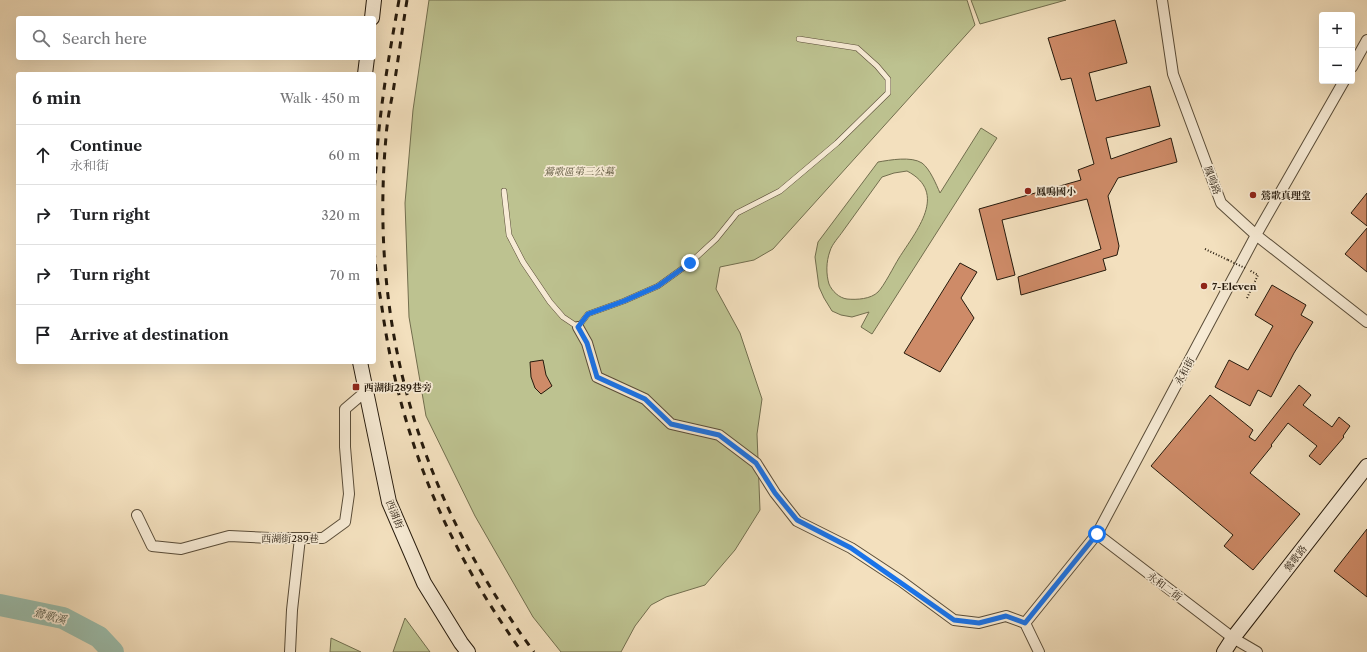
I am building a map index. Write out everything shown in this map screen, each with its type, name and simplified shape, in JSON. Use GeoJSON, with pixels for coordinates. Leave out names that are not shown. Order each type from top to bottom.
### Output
{"type":"FeatureCollection","features":[{"type":"Feature","properties":{"kind":"street"},"geometry":{"type":"LineString","coordinates":[[372,16],[374,0]]}},
{"type":"Feature","properties":{"kind":"street","name":"鳳鳴路"},"geometry":{"type":"LineString","coordinates":[[1162,0],[1173,74],[1221,204],[1256,235],[1367,322]]}},
{"type":"Feature","properties":{"kind":"street"},"geometry":{"type":"LineString","coordinates":[[1355,64],[1364,53],[1367,40]]}},
{"type":"Feature","properties":{"kind":"street"},"geometry":{"type":"LineString","coordinates":[[365,72],[367,60]]}},
{"type":"Feature","properties":{"kind":"street","name":"永和街"},"geometry":{"type":"LineString","coordinates":[[1025,623],[1097,534],[1256,235],[1342,84]]}},
{"type":"Feature","properties":{"kind":"street"},"geometry":{"type":"LineString","coordinates":[[578,327],[587,343],[597,377],[645,399],[671,424],[719,435],[756,463],[775,493],[797,520],[851,548],[954,620],[979,623],[1006,616],[1025,623],[1039,652]]}},
{"type":"Feature","properties":{"kind":"street","name":"西湖街"},"geometry":{"type":"LineString","coordinates":[[360,364],[389,502],[424,583],[468,652]]}},
{"type":"Feature","properties":{"kind":"street","name":"西湖街289巷"},"geometry":{"type":"LineString","coordinates":[[137,515],[152,546],[181,549],[229,536],[323,538],[345,522],[349,494],[345,447],[346,410],[365,392]]}},
{"type":"Feature","properties":{"kind":"street","name":"鶯歌路"},"geometry":{"type":"LineString","coordinates":[[1224,652],[1233,638],[1367,466]]}},
{"type":"Feature","properties":{"kind":"street","name":"永和二街"},"geometry":{"type":"LineString","coordinates":[[1097,534],[1233,638],[1257,652]]}},
{"type":"Feature","properties":{"kind":"street"},"geometry":{"type":"LineString","coordinates":[[290,652],[292,610],[300,538]]}},
{"type":"Feature","properties":{"kind":"lane"},"geometry":{"type":"LineString","coordinates":[[504,191],[509,235],[523,262],[550,302],[563,316],[578,327],[588,314],[624,301],[658,286],[690,263],[716,239],[737,213],[780,191],[837,143],[888,93],[888,79],[877,66],[857,48],[799,40]]}},
{"type":"Feature","properties":{"kind":"path"},"geometry":{"type":"LineString","coordinates":[[1205,249],[1258,275],[1247,298]]}},
{"type":"Feature","properties":{"kind":"green space","name":"鶯歌區第三公墓"},"geometry":{"type":"Polygon","coordinates":[[[429,0],[967,0],[975,25],[773,249],[754,260],[720,267],[716,289],[740,333],[762,399],[757,434],[760,510],[735,550],[705,585],[666,597],[651,605],[635,626],[621,652],[561,652],[533,617],[475,516],[426,416],[409,317],[405,203],[413,110],[429,0]]]}},
{"type":"Feature","properties":{"kind":"green space"},"geometry":{"type":"Polygon","coordinates":[[[971,0],[1066,0],[980,24],[971,0]]]}},
{"type":"Feature","properties":{"kind":"green space"},"geometry":{"type":"Polygon","coordinates":[[[981,128],[997,138],[872,334],[861,327],[869,312],[852,317],[841,315],[832,311],[819,287],[815,257],[818,242],[878,162],[906,159],[922,163],[935,181],[940,193],[981,128]],[[907,171],[882,177],[834,243],[831,248],[827,264],[827,276],[832,289],[839,296],[847,299],[855,299],[872,296],[878,292],[886,281],[925,213],[927,201],[926,190],[919,180],[907,171]]]}},
{"type":"Feature","properties":{"kind":"green space"},"geometry":{"type":"Polygon","coordinates":[[[405,618],[430,652],[393,652],[405,618]]]}},
{"type":"Feature","properties":{"kind":"green space"},"geometry":{"type":"Polygon","coordinates":[[[331,638],[361,652],[330,652],[331,638]]]}},
{"type":"Feature","properties":{"kind":"building"},"geometry":{"type":"Polygon","coordinates":[[[1115,20],[1127,63],[1089,73],[1096,101],[1150,86],[1160,126],[1106,138],[1111,159],[1171,138],[1177,162],[1118,178],[1108,196],[1119,246],[1117,255],[1103,259],[1106,270],[1021,295],[1018,277],[1101,249],[1087,199],[1002,220],[1015,275],[997,280],[979,209],[1081,180],[1078,170],[1094,164],[1071,78],[1061,80],[1048,38],[1115,20]]]}},
{"type":"Feature","properties":{"kind":"building"},"geometry":{"type":"Polygon","coordinates":[[[1367,193],[1367,226],[1351,213],[1367,193]]]}},
{"type":"Feature","properties":{"kind":"building"},"geometry":{"type":"Polygon","coordinates":[[[1367,228],[1367,272],[1345,254],[1367,228]]]}},
{"type":"Feature","properties":{"kind":"building"},"geometry":{"type":"Polygon","coordinates":[[[960,263],[977,272],[961,298],[974,318],[940,372],[904,353],[960,263]]]}},
{"type":"Feature","properties":{"kind":"building"},"geometry":{"type":"Polygon","coordinates":[[[1272,285],[1306,305],[1301,315],[1313,322],[1294,353],[1271,397],[1258,390],[1250,406],[1215,387],[1229,360],[1248,370],[1273,326],[1255,315],[1272,285]]]}},
{"type":"Feature","properties":{"kind":"building"},"geometry":{"type":"Polygon","coordinates":[[[543,360],[546,375],[552,386],[541,394],[535,388],[531,377],[530,362],[543,360]]]}},
{"type":"Feature","properties":{"kind":"building"},"geometry":{"type":"Polygon","coordinates":[[[1299,385],[1311,395],[1303,405],[1332,427],[1339,417],[1350,426],[1343,436],[1344,437],[1320,465],[1309,456],[1317,446],[1288,423],[1250,473],[1300,514],[1253,570],[1224,546],[1233,535],[1151,466],[1210,395],[1253,430],[1249,437],[1255,441],[1299,385]]]}},
{"type":"Feature","properties":{"kind":"building"},"geometry":{"type":"Polygon","coordinates":[[[1367,529],[1367,597],[1334,571],[1367,529]]]}},
{"type":"Feature","properties":{"kind":"waterway","name":"鶯歌溪"},"geometry":{"type":"LineString","coordinates":[[0,605],[63,618],[99,637],[113,652]]}},
{"type":"Feature","properties":{"kind":"railway"},"geometry":{"type":"LineString","coordinates":[[376,163],[382,104],[399,0]]}},
{"type":"Feature","properties":{"kind":"railway"},"geometry":{"type":"LineString","coordinates":[[407,0],[387,126],[383,208],[386,276],[395,343],[411,408],[433,472],[460,533],[494,593],[534,652]]}},
{"type":"Feature","properties":{"kind":"railway"},"geometry":{"type":"LineString","coordinates":[[376,270],[391,362],[402,407],[432,492],[450,533],[471,573],[495,613],[522,652]]}},
{"type":"Feature","properties":{"kind":"place","name":"鳳鳴國小"},"geometry":{"type":"Point","coordinates":[1028,191]}},
{"type":"Feature","properties":{"kind":"place","name":"鶯歌真理堂"},"geometry":{"type":"Point","coordinates":[1253,195]}},
{"type":"Feature","properties":{"kind":"place","name":"7-Eleven"},"geometry":{"type":"Point","coordinates":[1204,286]}},
{"type":"Feature","properties":{"kind":"place","name":"西湖街289巷旁"},"geometry":{"type":"Point","coordinates":[356,387]}},
{"type":"Feature","properties":{"kind":"route"},"geometry":{"type":"LineString","coordinates":[[690,263],[658,286],[624,301],[588,314],[578,327],[587,343],[597,377],[645,399],[671,424],[719,435],[756,463],[775,493],[797,520],[851,548],[954,620],[979,623],[1006,616],[1025,623],[1097,534]]}}]}
